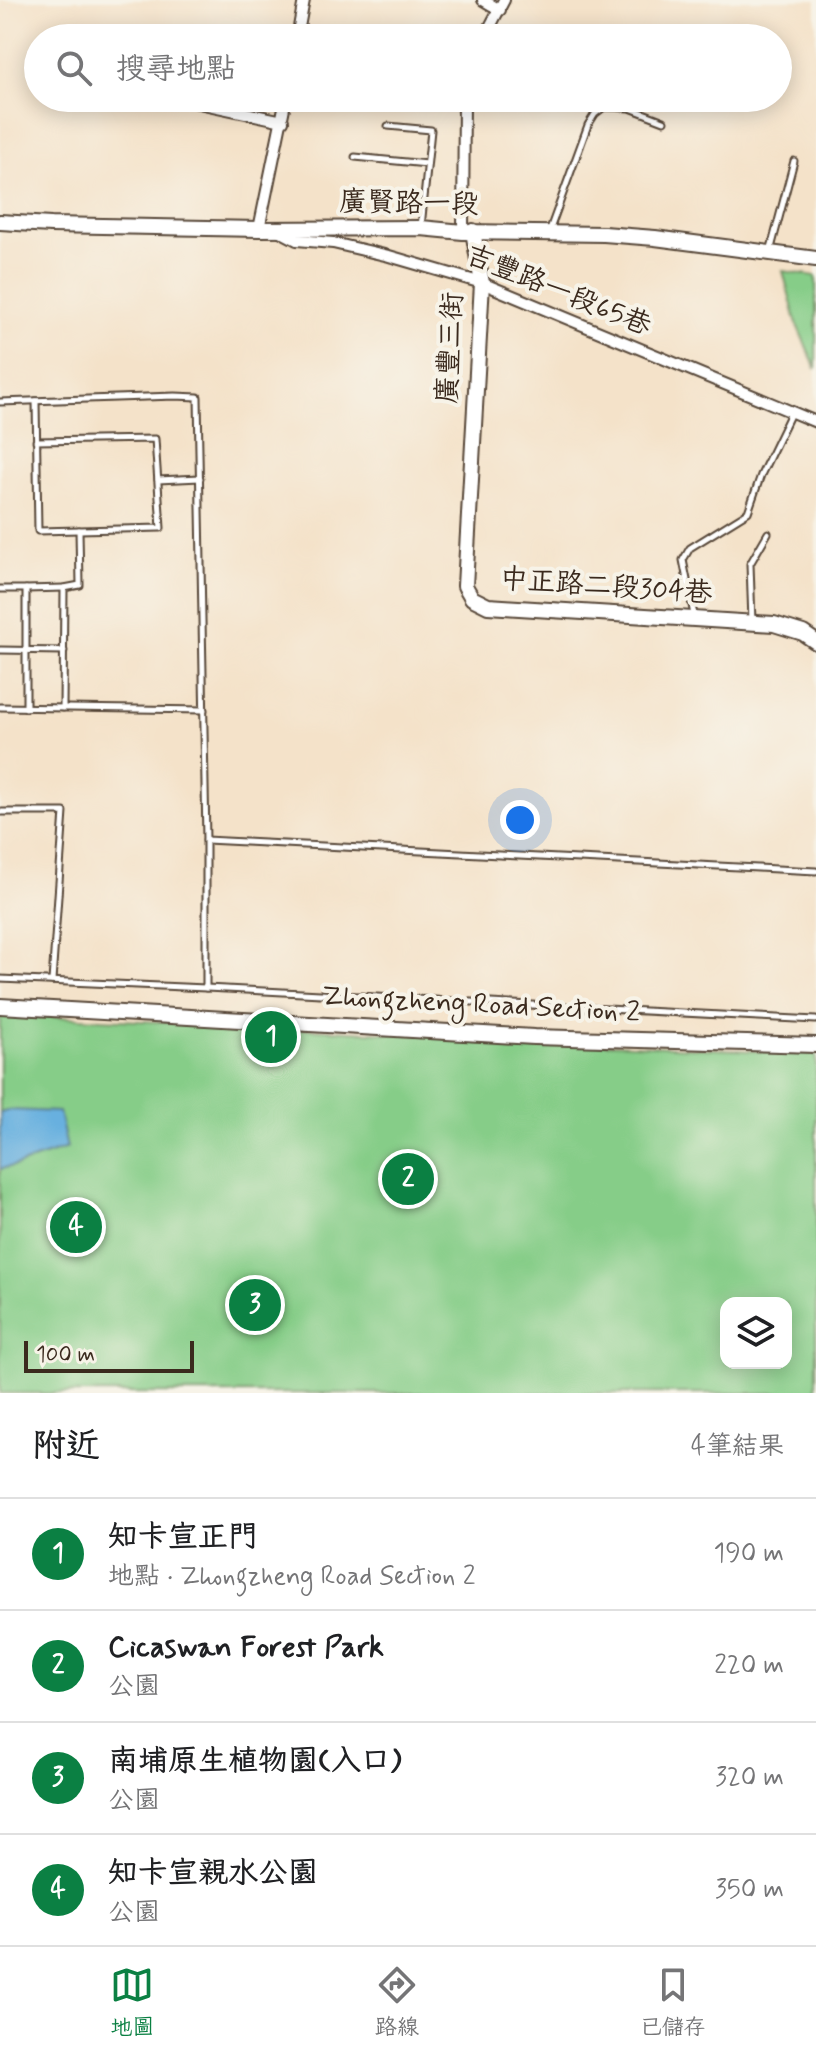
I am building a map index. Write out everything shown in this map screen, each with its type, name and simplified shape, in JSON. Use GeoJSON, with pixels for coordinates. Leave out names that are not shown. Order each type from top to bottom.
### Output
{"type":"FeatureCollection","features":[{"type":"Feature","properties":{"kind":"street"},"geometry":{"type":"LineString","coordinates":[[300,24],[304,0]]}},
{"type":"Feature","properties":{"kind":"street"},"geometry":{"type":"LineString","coordinates":[[483,0],[502,5],[492,24]]}},
{"type":"Feature","properties":{"kind":"street"},"geometry":{"type":"LineString","coordinates":[[241,112],[283,121]]}},
{"type":"Feature","properties":{"kind":"street"},"geometry":{"type":"LineString","coordinates":[[259,229],[284,112]]}},
{"type":"Feature","properties":{"kind":"street","name":"廣豐三街"},"geometry":{"type":"LineString","coordinates":[[464,112],[468,232],[482,283],[471,470]]}},
{"type":"Feature","properties":{"kind":"street","name":"廣賢路一段"},"geometry":{"type":"LineString","coordinates":[[0,222],[604,234],[816,259]]}},
{"type":"Feature","properties":{"kind":"street","name":"吉豐路一段65巷"},"geometry":{"type":"LineString","coordinates":[[276,229],[297,240],[333,243],[389,256],[482,283],[816,422]]}},
{"type":"Feature","properties":{"kind":"street","name":"中正路二段304巷"},"geometry":{"type":"LineString","coordinates":[[471,470],[465,586],[472,598],[488,606],[774,624],[803,633],[816,642]]}},
{"type":"Feature","properties":{"kind":"street","name":"Zhongzheng Road Section 2"},"geometry":{"type":"LineString","coordinates":[[0,1006],[534,1037],[816,1045]]}},
{"type":"Feature","properties":{"kind":"lane"},"geometry":{"type":"LineString","coordinates":[[548,233],[588,125],[598,112]]}},
{"type":"Feature","properties":{"kind":"lane"},"geometry":{"type":"LineString","coordinates":[[640,112],[664,121]]}},
{"type":"Feature","properties":{"kind":"lane"},"geometry":{"type":"LineString","coordinates":[[388,126],[431,130],[421,228]]}},
{"type":"Feature","properties":{"kind":"lane"},"geometry":{"type":"LineString","coordinates":[[355,157],[427,164]]}},
{"type":"Feature","properties":{"kind":"lane"},"geometry":{"type":"LineString","coordinates":[[769,253],[794,161]]}},
{"type":"Feature","properties":{"kind":"lane"},"geometry":{"type":"LineString","coordinates":[[0,402],[198,397],[206,988]]}},
{"type":"Feature","properties":{"kind":"lane"},"geometry":{"type":"LineString","coordinates":[[36,401],[36,441],[38,531],[161,528],[155,439],[36,441]]}},
{"type":"Feature","properties":{"kind":"lane"},"geometry":{"type":"LineString","coordinates":[[695,619],[683,560],[690,548],[748,512],[761,475],[791,412]]}},
{"type":"Feature","properties":{"kind":"lane"},"geometry":{"type":"LineString","coordinates":[[158,480],[200,478]]}},
{"type":"Feature","properties":{"kind":"lane"},"geometry":{"type":"LineString","coordinates":[[0,589],[80,585],[79,530]]}},
{"type":"Feature","properties":{"kind":"lane"},"geometry":{"type":"LineString","coordinates":[[752,623],[750,564],[768,533]]}},
{"type":"Feature","properties":{"kind":"lane"},"geometry":{"type":"LineString","coordinates":[[63,708],[64,588]]}},
{"type":"Feature","properties":{"kind":"lane"},"geometry":{"type":"LineString","coordinates":[[26,589],[26,708]]}},
{"type":"Feature","properties":{"kind":"lane"},"geometry":{"type":"LineString","coordinates":[[0,650],[64,651]]}},
{"type":"Feature","properties":{"kind":"lane"},"geometry":{"type":"LineString","coordinates":[[0,707],[204,710]]}},
{"type":"Feature","properties":{"kind":"lane"},"geometry":{"type":"LineString","coordinates":[[0,812],[64,812],[52,981]]}},
{"type":"Feature","properties":{"kind":"lane"},"geometry":{"type":"LineString","coordinates":[[206,840],[816,871]]}},
{"type":"Feature","properties":{"kind":"lane"},"geometry":{"type":"LineString","coordinates":[[0,979],[816,1020]]}},
{"type":"Feature","properties":{"kind":"green space"},"geometry":{"type":"Polygon","coordinates":[[[783,271],[816,276],[816,369],[797,325],[783,271]]]}},
{"type":"Feature","properties":{"kind":"green space"},"geometry":{"type":"Polygon","coordinates":[[[0,1014],[816,1054],[816,1393],[0,1393],[0,1014]]]}},
{"type":"Feature","properties":{"kind":"water"},"geometry":{"type":"Polygon","coordinates":[[[10,1110],[59,1112],[67,1148],[0,1169],[0,1113],[10,1110]]]}},
{"type":"Feature","properties":{"kind":"place","name":"知卡宣正門"},"geometry":{"type":"Point","coordinates":[271,1037]}},
{"type":"Feature","properties":{"kind":"place","name":"Cicaswan Forest Park"},"geometry":{"type":"Point","coordinates":[408,1179]}},
{"type":"Feature","properties":{"kind":"place","name":"知卡宣親水公園"},"geometry":{"type":"Point","coordinates":[76,1227]}},
{"type":"Feature","properties":{"kind":"place","name":"南埔原生植物園(入口)"},"geometry":{"type":"Point","coordinates":[255,1305]}}]}
